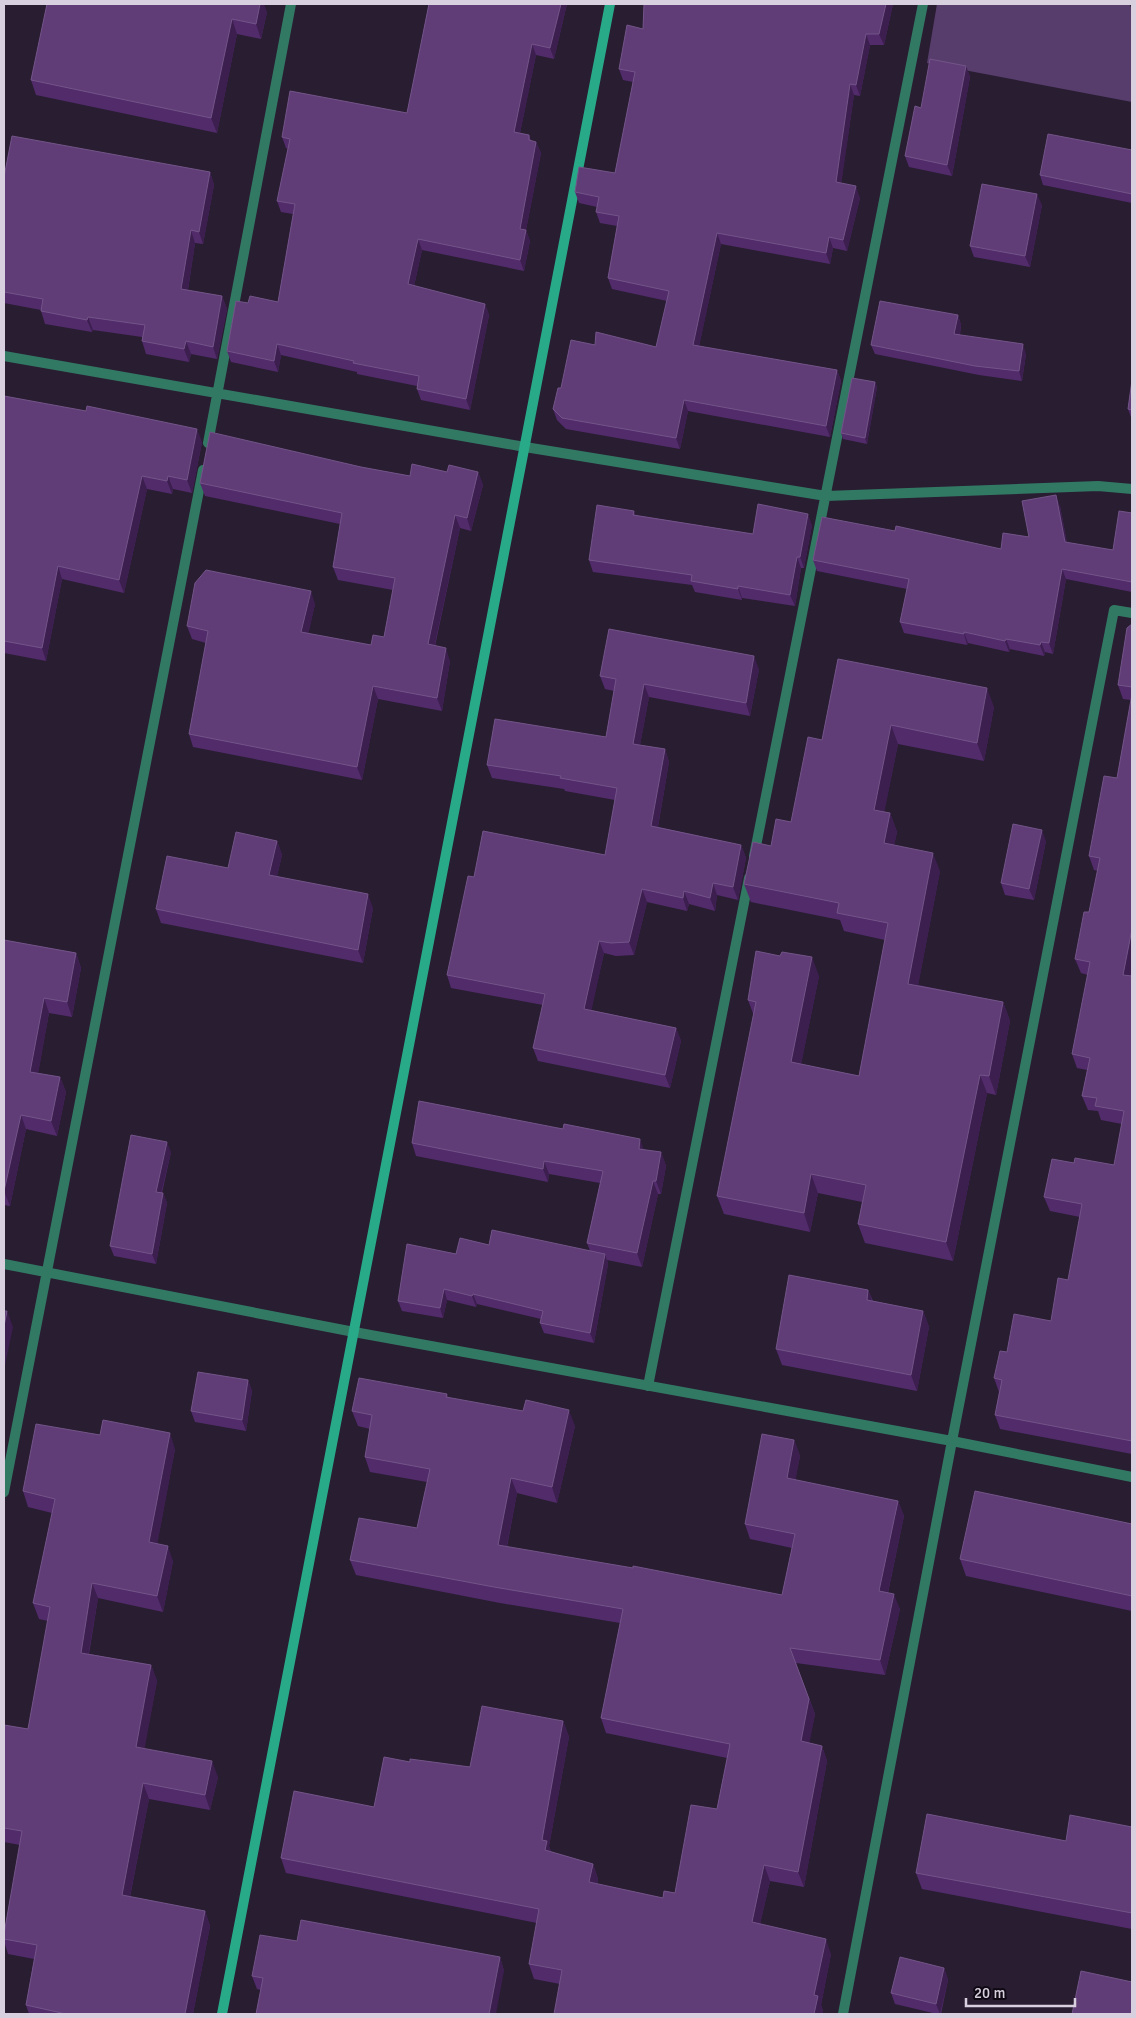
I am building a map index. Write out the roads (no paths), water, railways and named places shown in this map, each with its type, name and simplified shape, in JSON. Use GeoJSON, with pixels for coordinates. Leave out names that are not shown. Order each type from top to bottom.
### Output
{"type":"FeatureCollection","features":[{"type":"Feature","properties":{"kind":"street"},"geometry":{"type":"LineString","coordinates":[[4,1492],[206,457],[291,4]]}},
{"type":"Feature","properties":{"kind":"street"},"geometry":{"type":"LineString","coordinates":[[222,2014],[610,4]]}},
{"type":"Feature","properties":{"kind":"street"},"geometry":{"type":"LineString","coordinates":[[648,1386],[923,4]]}},
{"type":"Feature","properties":{"kind":"street"},"geometry":{"type":"LineString","coordinates":[[4,356],[525,447],[826,496],[1098,486],[1132,489]]}},
{"type":"Feature","properties":{"kind":"street"},"geometry":{"type":"LineString","coordinates":[[843,2014],[952,1441],[1114,610],[1132,612]]}},
{"type":"Feature","properties":{"kind":"street"},"geometry":{"type":"LineString","coordinates":[[4,1264],[354,1332],[952,1441],[1132,1477]]}}]}
